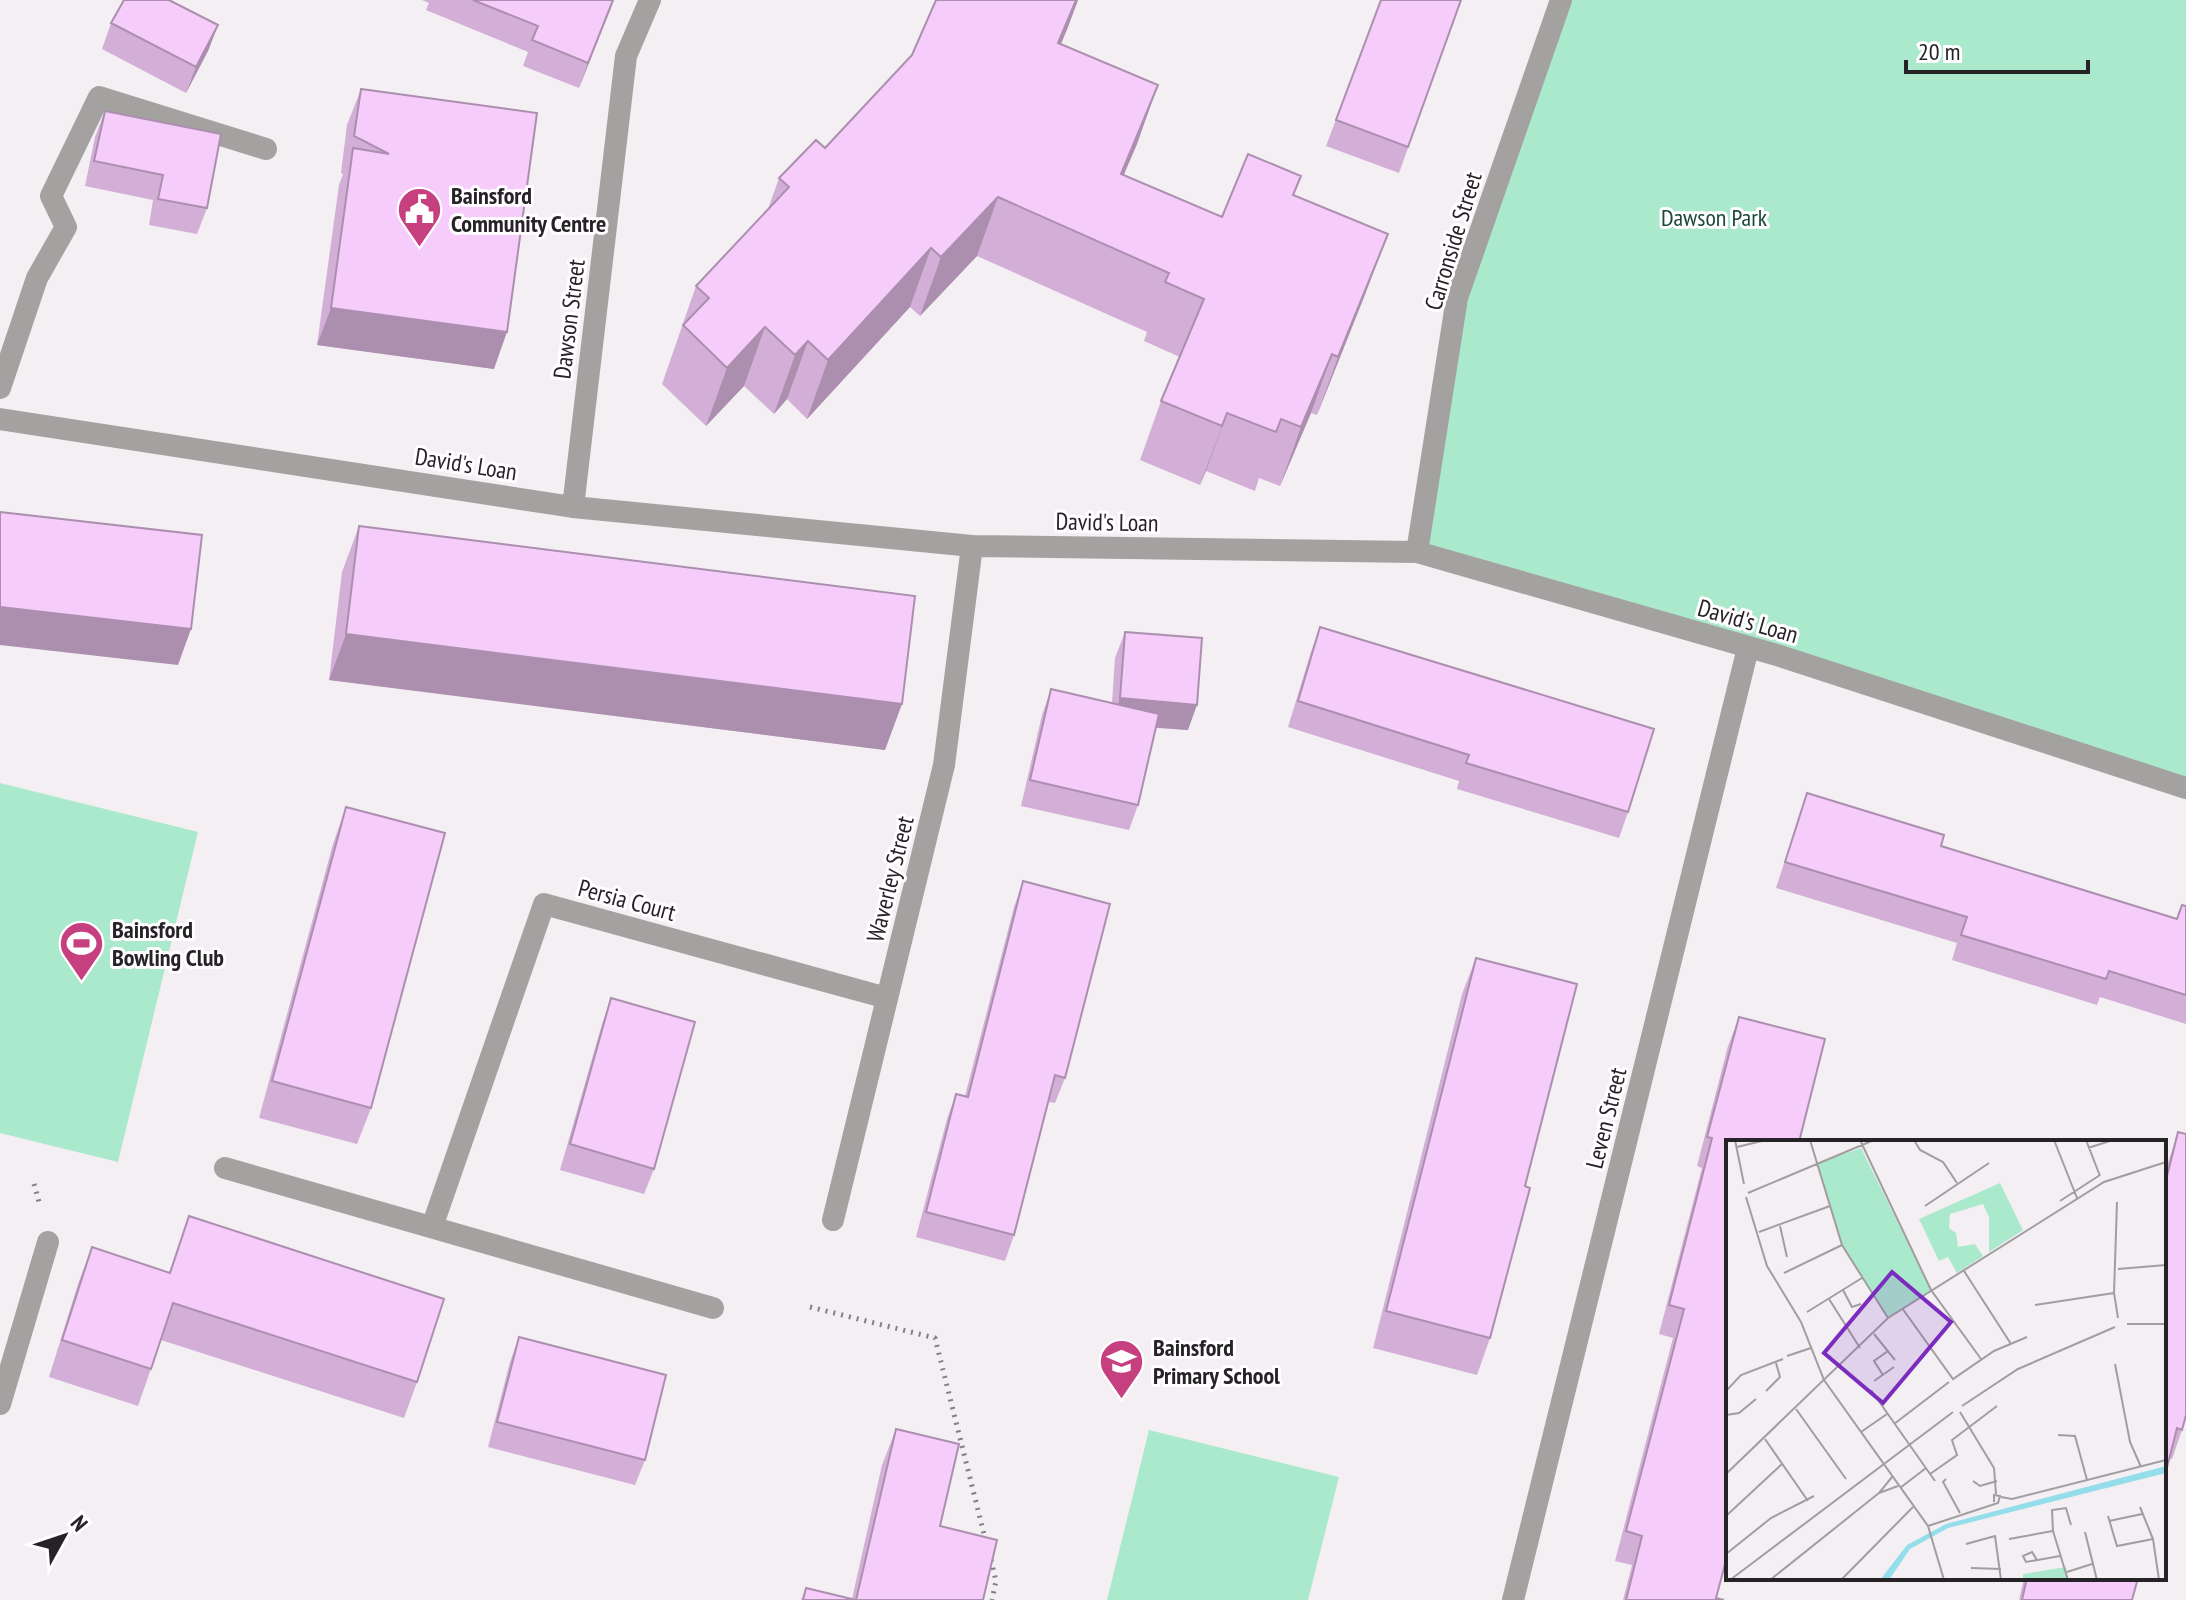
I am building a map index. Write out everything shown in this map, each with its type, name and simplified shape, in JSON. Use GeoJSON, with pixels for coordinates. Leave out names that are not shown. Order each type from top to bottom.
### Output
{"type":"FeatureCollection","features":[{"type":"Feature","properties":{"kind":"street","name":"Dawson Street"},"geometry":{"type":"LineString","coordinates":[[573,507],[626,56],[650,0]]}},
{"type":"Feature","properties":{"kind":"street","name":"Carronside Street"},"geometry":{"type":"LineString","coordinates":[[1417,552],[1457,298],[1561,0]]}},
{"type":"Feature","properties":{"kind":"street"},"geometry":{"type":"LineString","coordinates":[[0,388],[37,278],[66,227],[51,196],[99,97],[266,149]]}},
{"type":"Feature","properties":{"kind":"street","name":"David's Loan"},"geometry":{"type":"LineString","coordinates":[[0,419],[573,507],[972,546],[1417,552],[1748,648],[2186,788]]}},
{"type":"Feature","properties":{"kind":"street","name":"Waverley Street"},"geometry":{"type":"LineString","coordinates":[[833,1220],[944,765],[972,546]]}},
{"type":"Feature","properties":{"kind":"street","name":"Leven Street"},"geometry":{"type":"LineString","coordinates":[[1513,1600],[1748,648]]}},
{"type":"Feature","properties":{"kind":"street","name":"Persia Court"},"geometry":{"type":"LineString","coordinates":[[432,1227],[544,904],[887,998]]}},
{"type":"Feature","properties":{"kind":"street"},"geometry":{"type":"LineString","coordinates":[[225,1168],[713,1308]]}},
{"type":"Feature","properties":{"kind":"street"},"geometry":{"type":"LineString","coordinates":[[0,1404],[48,1242]]}},
{"type":"Feature","properties":{"kind":"path"},"geometry":{"type":"LineString","coordinates":[[810,1307],[935,1338],[996,1581],[992,1600]]}},
{"type":"Feature","properties":{"kind":"green space","name":"Dawson Park"},"geometry":{"type":"Polygon","coordinates":[[[1561,0],[2186,0],[2186,788],[1417,552],[1457,298],[1561,0]]]}},
{"type":"Feature","properties":{"kind":"green space","name":"Bainsford Bowling Club"},"geometry":{"type":"Polygon","coordinates":[[[0,783],[198,832],[118,1162],[0,1133],[0,783]]]}},
{"type":"Feature","properties":{"kind":"green space"},"geometry":{"type":"Polygon","coordinates":[[[1149,1430],[1339,1477],[1308,1600],[1107,1600],[1149,1430]]]}},
{"type":"Feature","properties":{"kind":"building"},"geometry":{"type":"Polygon","coordinates":[[[124,0],[169,0],[218,25],[196,67],[111,23],[124,0]]]}},
{"type":"Feature","properties":{"kind":"building"},"geometry":{"type":"Polygon","coordinates":[[[473,0],[613,0],[588,63],[532,40],[538,26],[473,0]]]}},
{"type":"Feature","properties":{"kind":"building"},"geometry":{"type":"Polygon","coordinates":[[[936,0],[1076,0],[1058,43],[1158,85],[1121,174],[1222,217],[1248,154],[1301,176],[1293,195],[1388,234],[1338,357],[1332,354],[1301,427],[1281,419],[1276,432],[1227,413],[1222,426],[1161,401],[1204,299],[1165,282],[1169,273],[998,197],[941,257],[931,248],[828,360],[808,341],[795,355],[765,327],[727,368],[683,325],[709,298],[696,286],[789,187],[779,178],[816,140],[825,148],[912,55],[936,0]]]}},
{"type":"Feature","properties":{"kind":"building"},"geometry":{"type":"Polygon","coordinates":[[[1381,0],[1461,0],[1408,147],[1336,120],[1381,0]]]}},
{"type":"Feature","properties":{"kind":"building","name":"Bainsford Community Centre"},"geometry":{"type":"Polygon","coordinates":[[[361,89],[537,113],[507,332],[331,308],[353,148],[389,154],[354,136],[361,89]]]}},
{"type":"Feature","properties":{"kind":"building"},"geometry":{"type":"Polygon","coordinates":[[[105,111],[221,134],[207,208],[158,199],[163,175],[94,161],[105,111]]]}},
{"type":"Feature","properties":{"kind":"building"},"geometry":{"type":"Polygon","coordinates":[[[0,512],[202,535],[191,629],[0,607],[0,512]]]}},
{"type":"Feature","properties":{"kind":"building"},"geometry":{"type":"Polygon","coordinates":[[[359,526],[915,596],[902,704],[346,634],[359,526]]]}},
{"type":"Feature","properties":{"kind":"building"},"geometry":{"type":"Polygon","coordinates":[[[1320,627],[1654,729],[1628,812],[1466,763],[1469,755],[1298,701],[1320,627]]]}},
{"type":"Feature","properties":{"kind":"building"},"geometry":{"type":"Polygon","coordinates":[[[1125,632],[1202,638],[1197,705],[1120,698],[1125,632]]]}},
{"type":"Feature","properties":{"kind":"building"},"geometry":{"type":"Polygon","coordinates":[[[1051,689],[1159,714],[1138,805],[1030,780],[1051,689]]]}},
{"type":"Feature","properties":{"kind":"building"},"geometry":{"type":"Polygon","coordinates":[[[1807,793],[1944,835],[1941,846],[2177,919],[2182,905],[2186,906],[2186,995],[2109,971],[2106,979],[1961,935],[1967,917],[1785,862],[1807,793]]]}},
{"type":"Feature","properties":{"kind":"building"},"geometry":{"type":"Polygon","coordinates":[[[346,807],[445,833],[371,1108],[272,1081],[346,807]]]}},
{"type":"Feature","properties":{"kind":"building"},"geometry":{"type":"Polygon","coordinates":[[[1023,881],[1110,904],[1065,1078],[1055,1075],[1014,1235],[926,1212],[956,1094],[968,1097],[1023,881]]]}},
{"type":"Feature","properties":{"kind":"building"},"geometry":{"type":"Polygon","coordinates":[[[1476,958],[1577,984],[1525,1186],[1530,1188],[1490,1338],[1386,1311],[1476,958]]]}},
{"type":"Feature","properties":{"kind":"building"},"geometry":{"type":"Polygon","coordinates":[[[611,998],[695,1022],[654,1169],[570,1144],[611,998]]]}},
{"type":"Feature","properties":{"kind":"building"},"geometry":{"type":"Polygon","coordinates":[[[1739,1017],[1825,1039],[1800,1140],[1726,1140],[1726,1560],[1716,1598],[1724,1600],[1626,1600],[1642,1536],[1626,1531],[1684,1309],[1669,1305],[1712,1138],[1707,1137],[1739,1017]]]}},
{"type":"Feature","properties":{"kind":"building"},"geometry":{"type":"Polygon","coordinates":[[[2178,1132],[2186,1134],[2186,1415],[2182,1430],[2177,1428],[2166,1471],[2166,1180],[2178,1132]]]}},
{"type":"Feature","properties":{"kind":"building"},"geometry":{"type":"Polygon","coordinates":[[[189,1216],[444,1299],[417,1382],[173,1303],[151,1369],[62,1340],[92,1247],[170,1273],[189,1216]]]}},
{"type":"Feature","properties":{"kind":"building"},"geometry":{"type":"Polygon","coordinates":[[[519,1337],[666,1375],[645,1460],[497,1422],[519,1337]]]}},
{"type":"Feature","properties":{"kind":"building"},"geometry":{"type":"Polygon","coordinates":[[[896,1429],[959,1444],[940,1526],[997,1540],[983,1600],[856,1600],[896,1429]]]}},
{"type":"Feature","properties":{"kind":"building"},"geometry":{"type":"Polygon","coordinates":[[[2027,1580],[2137,1580],[2132,1600],[2022,1600],[2027,1580]]]}},
{"type":"Feature","properties":{"kind":"building"},"geometry":{"type":"Polygon","coordinates":[[[806,1588],[856,1600],[803,1600],[806,1588]]]}},
{"type":"Feature","properties":{"kind":"place","name":"Bainsford Community Centre"},"geometry":{"type":"Point","coordinates":[420,248]}},
{"type":"Feature","properties":{"kind":"place","name":"Bainsford Bowling Club"},"geometry":{"type":"Point","coordinates":[81,982]}},
{"type":"Feature","properties":{"kind":"place","name":"Bainsford Primary School"},"geometry":{"type":"Point","coordinates":[1122,1400]}}]}
